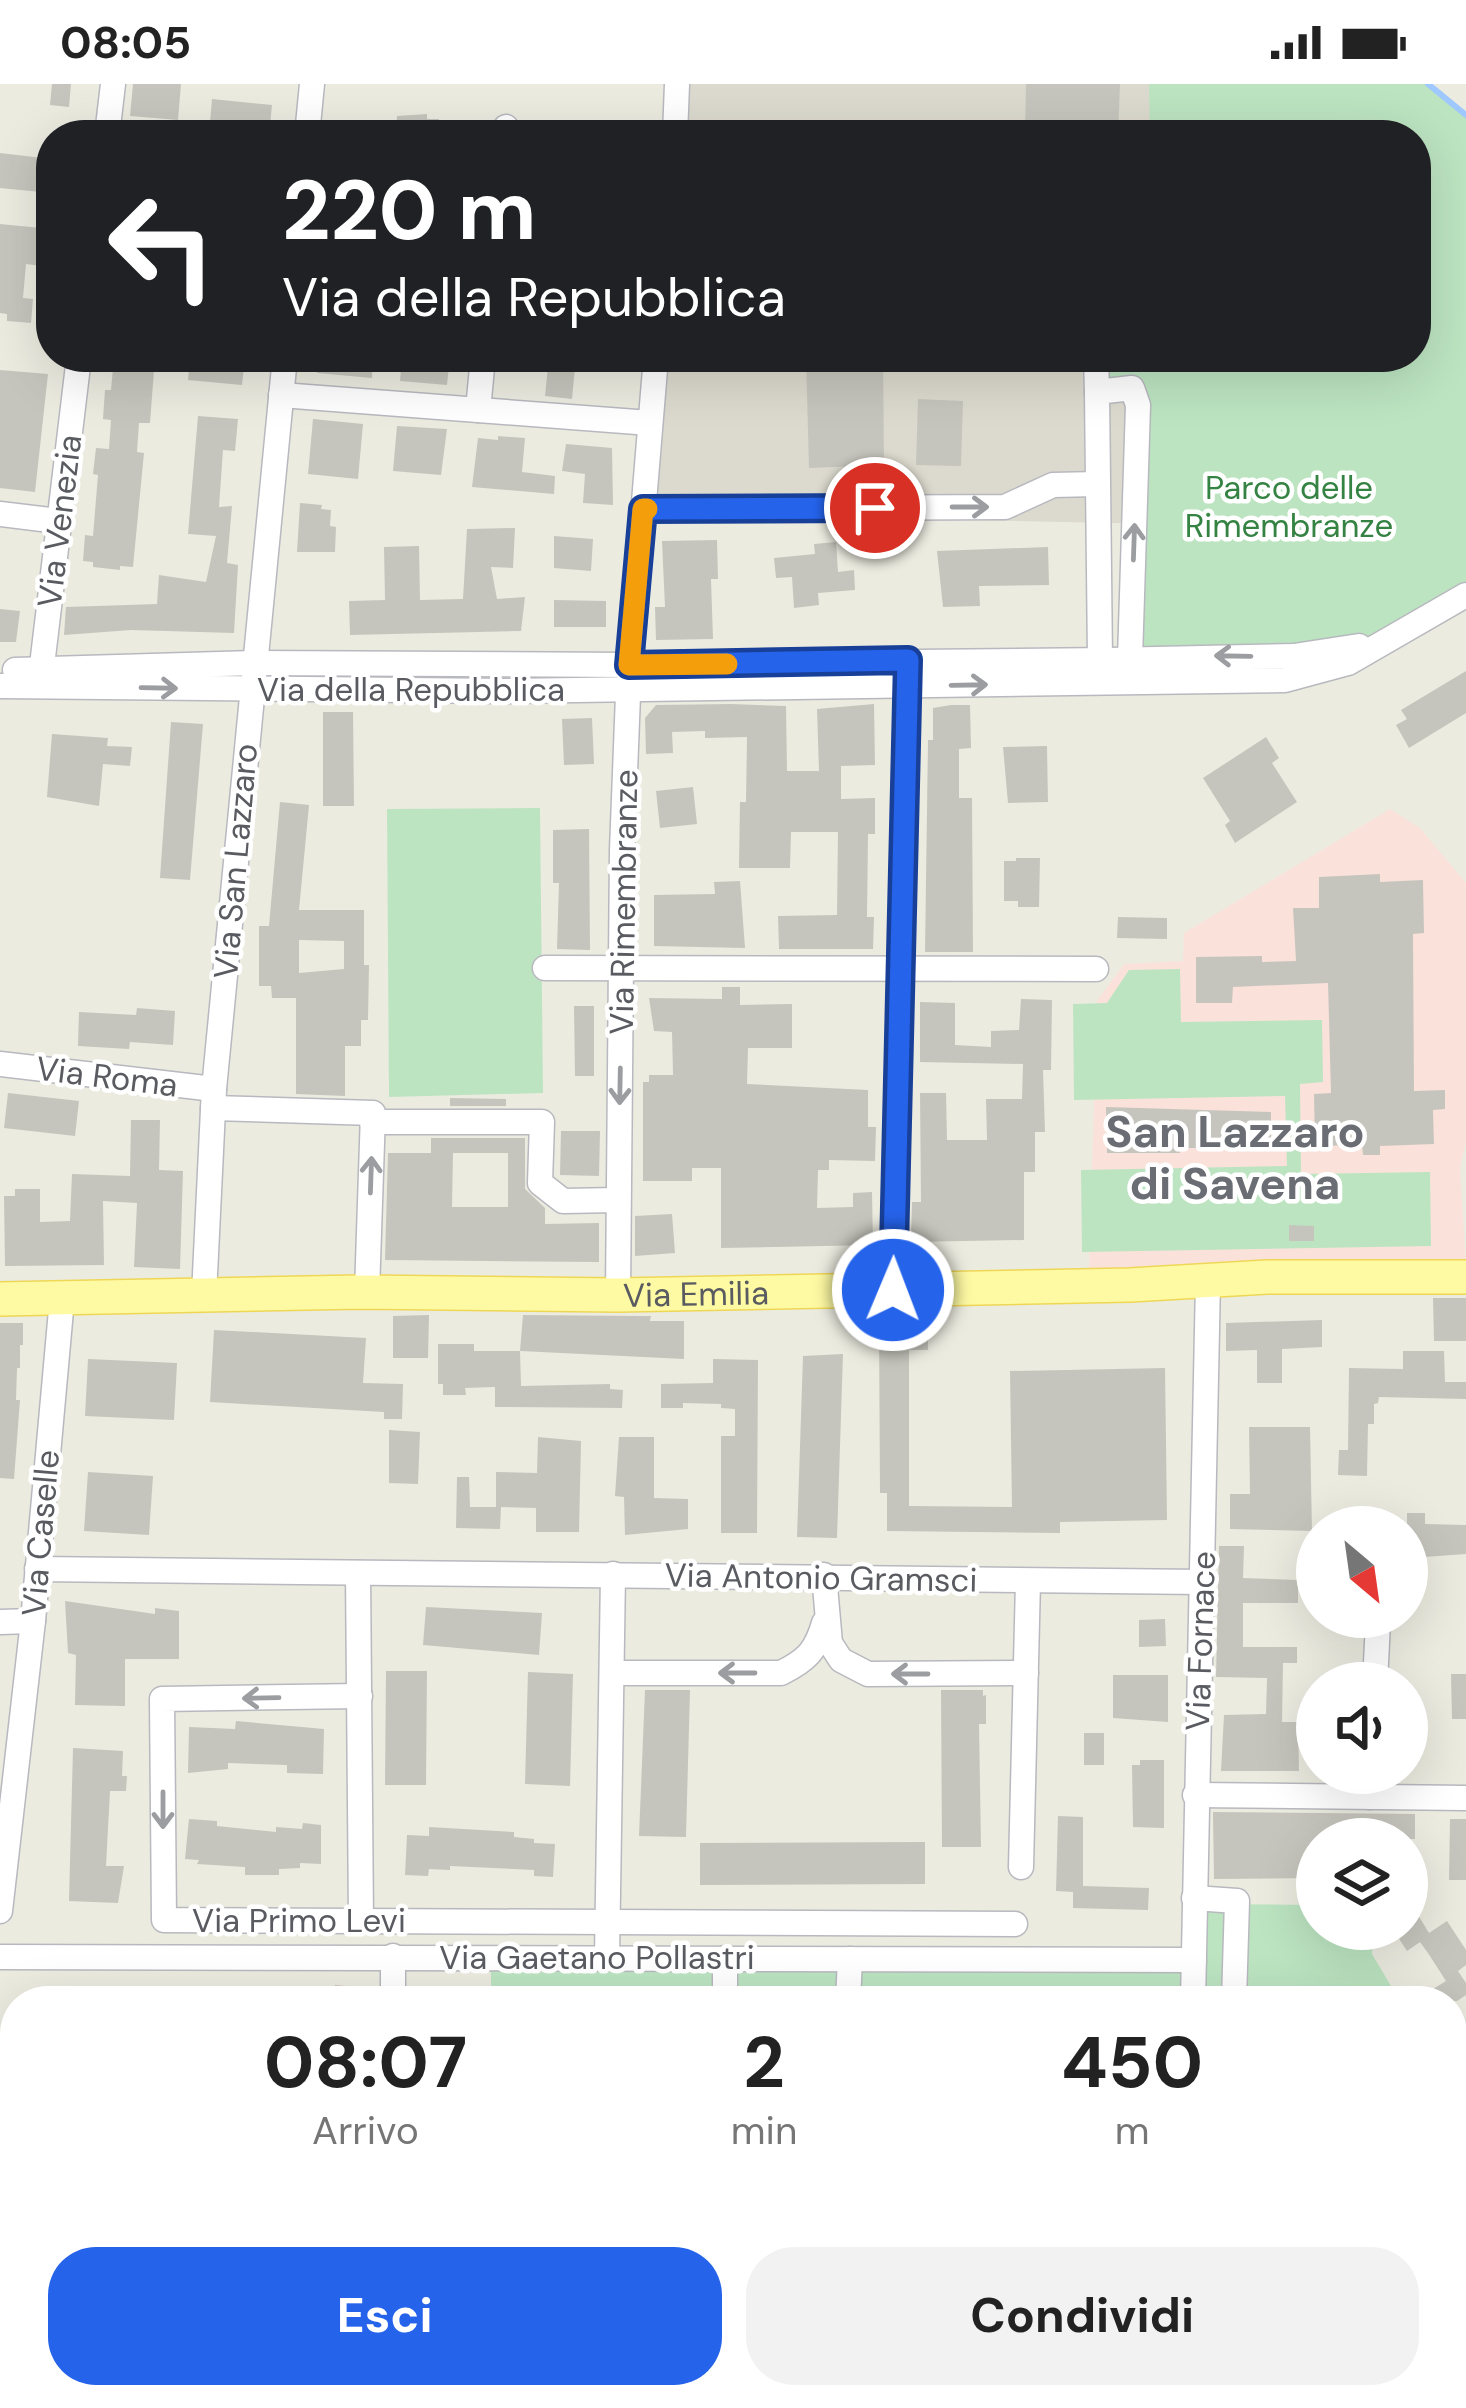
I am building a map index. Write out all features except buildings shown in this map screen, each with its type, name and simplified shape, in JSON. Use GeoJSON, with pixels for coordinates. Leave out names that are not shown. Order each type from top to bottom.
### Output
{"type":"FeatureCollection","features":[{"type":"Feature","properties":{"kind":"main road","name":"Via Emilia"},"geometry":{"type":"LineString","coordinates":[[0,1299],[367,1292],[617,1295],[1466,1277]]}},
{"type":"Feature","properties":{"kind":"street"},"geometry":{"type":"LineString","coordinates":[[108,120],[113,84]]}},
{"type":"Feature","properties":{"kind":"street"},"geometry":{"type":"LineString","coordinates":[[309,120],[313,84]]}},
{"type":"Feature","properties":{"kind":"street"},"geometry":{"type":"LineString","coordinates":[[676,120],[677,84]]}},
{"type":"Feature","properties":{"kind":"street","name":"Via Venezia"},"geometry":{"type":"LineString","coordinates":[[40,677],[77,372]]}},
{"type":"Feature","properties":{"kind":"street","name":"Via San Lazzaro"},"geometry":{"type":"LineString","coordinates":[[204,1295],[214,1099],[283,372]]}},
{"type":"Feature","properties":{"kind":"street"},"geometry":{"type":"LineString","coordinates":[[478,410],[482,372]]}},
{"type":"Feature","properties":{"kind":"street","name":"Via Rimembranze"},"geometry":{"type":"LineString","coordinates":[[617,1295],[622,850],[629,677],[655,372]]}},
{"type":"Feature","properties":{"kind":"street"},"geometry":{"type":"LineString","coordinates":[[1096,372],[1097,484],[1112,666]]}},
{"type":"Feature","properties":{"kind":"street"},"geometry":{"type":"LineString","coordinates":[[1097,392],[1132,388],[1138,398],[1112,666]]}},
{"type":"Feature","properties":{"kind":"street"},"geometry":{"type":"LineString","coordinates":[[281,395],[650,423]]}},
{"type":"Feature","properties":{"kind":"street"},"geometry":{"type":"LineString","coordinates":[[643,509],[1005,507],[1053,485],[1097,484]]}},
{"type":"Feature","properties":{"kind":"street"},"geometry":{"type":"LineString","coordinates":[[0,514],[58,521]]}},
{"type":"Feature","properties":{"kind":"street","name":"Via della Repubblica"},"geometry":{"type":"LineString","coordinates":[[0,670],[40,677],[251,689],[1112,666],[1297,667],[1348,663],[1466,596]]}},
{"type":"Feature","properties":{"kind":"street","name":"Via della Repubblica"},"geometry":{"type":"LineString","coordinates":[[0,686],[40,677],[254,663],[629,677]]}},
{"type":"Feature","properties":{"kind":"street"},"geometry":{"type":"LineString","coordinates":[[893,1290],[908,673]]}},
{"type":"Feature","properties":{"kind":"street"},"geometry":{"type":"LineString","coordinates":[[545,968],[1096,969]]}},
{"type":"Feature","properties":{"kind":"street","name":"Via Roma"},"geometry":{"type":"LineString","coordinates":[[0,1064],[214,1099],[373,1113],[372,1122]]}},
{"type":"Feature","properties":{"kind":"street"},"geometry":{"type":"LineString","coordinates":[[367,1292],[372,1122],[542,1122],[540,1183],[562,1201],[618,1200]]}},
{"type":"Feature","properties":{"kind":"street","name":"Via Fornace"},"geometry":{"type":"LineString","coordinates":[[1193,1986],[1208,1281]]}},
{"type":"Feature","properties":{"kind":"street","name":"Via Caselle"},"geometry":{"type":"LineString","coordinates":[[0,1911],[33,1621],[62,1299]]}},
{"type":"Feature","properties":{"kind":"street","name":"Via Antonio Gramsci"},"geometry":{"type":"LineString","coordinates":[[38,1569],[1202,1582]]}},
{"type":"Feature","properties":{"kind":"street"},"geometry":{"type":"LineString","coordinates":[[358,1573],[361,1921]]}},
{"type":"Feature","properties":{"kind":"street"},"geometry":{"type":"LineString","coordinates":[[607,1957],[613,1574]]}},
{"type":"Feature","properties":{"kind":"street"},"geometry":{"type":"LineString","coordinates":[[824,1575],[830,1643],[841,1660],[868,1674]]}},
{"type":"Feature","properties":{"kind":"street"},"geometry":{"type":"LineString","coordinates":[[1021,1867],[1028,1581]]}},
{"type":"Feature","properties":{"kind":"street"},"geometry":{"type":"LineString","coordinates":[[0,1622],[33,1621]]}},
{"type":"Feature","properties":{"kind":"street"},"geometry":{"type":"LineString","coordinates":[[781,1673],[805,1661],[817,1647],[825,1621]]}},
{"type":"Feature","properties":{"kind":"street"},"geometry":{"type":"LineString","coordinates":[[613,1673],[1027,1673]]}},
{"type":"Feature","properties":{"kind":"street","name":"Via Primo Levi"},"geometry":{"type":"LineString","coordinates":[[360,1696],[162,1700],[164,1920],[1015,1924]]}},
{"type":"Feature","properties":{"kind":"street"},"geometry":{"type":"LineString","coordinates":[[1195,1795],[1296,1789]]}},
{"type":"Feature","properties":{"kind":"street"},"geometry":{"type":"LineString","coordinates":[[1428,1793],[1466,1798]]}},
{"type":"Feature","properties":{"kind":"street"},"geometry":{"type":"LineString","coordinates":[[1194,1898],[1237,1901],[1234,1986]]}},
{"type":"Feature","properties":{"kind":"street"},"geometry":{"type":"LineString","coordinates":[[393,1956],[393,1986]]}},
{"type":"Feature","properties":{"kind":"street","name":"Via Gaetano Pollastri"},"geometry":{"type":"LineString","coordinates":[[0,1957],[1194,1960]]}},
{"type":"Feature","properties":{"kind":"street"},"geometry":{"type":"LineString","coordinates":[[725,1958],[725,1986]]}},
{"type":"Feature","properties":{"kind":"street"},"geometry":{"type":"LineString","coordinates":[[849,1986],[850,1959]]}},
{"type":"Feature","properties":{"kind":"shaded area"},"geometry":{"type":"Polygon","coordinates":[[[665,84],[1177,84],[1176,120],[665,120],[665,84]]]}},
{"type":"Feature","properties":{"kind":"shaded area"},"geometry":{"type":"Polygon","coordinates":[[[659,372],[1174,372],[1161,524],[650,513],[659,372]]]}},
{"type":"Feature","properties":{"kind":"shaded area"},"geometry":{"type":"Polygon","coordinates":[[[1390,809],[1420,828],[1466,883],[1466,1141],[1460,1168],[1466,1264],[1089,1272],[1097,1001],[1124,964],[1183,961],[1184,933],[1390,809]]]}},
{"type":"Feature","properties":{"kind":"green space","name":"Parco delle Rimembranze"},"geometry":{"type":"Polygon","coordinates":[[[1149,84],[1428,84],[1466,115],[1466,596],[1391,640],[1137,658],[1144,380],[1095,385],[1095,372],[1431,372],[1431,120],[1150,120],[1149,84]]]}},
{"type":"Feature","properties":{"kind":"green space"},"geometry":{"type":"Polygon","coordinates":[[[540,808],[543,1093],[389,1097],[387,809],[540,808]]]}},
{"type":"Feature","properties":{"kind":"green space"},"geometry":{"type":"Polygon","coordinates":[[[1180,969],[1181,1022],[1322,1020],[1323,1082],[1300,1084],[1301,1174],[1430,1172],[1431,1246],[1082,1252],[1081,1170],[1287,1166],[1285,1096],[1074,1100],[1073,1004],[1107,1003],[1129,970],[1180,969]]]}},
{"type":"Feature","properties":{"kind":"green space"},"geometry":{"type":"Polygon","coordinates":[[[1203,1904],[1296,1905],[1296,1950],[1372,1950],[1391,1986],[491,1986],[491,1956],[1202,1962],[1203,1904]]]}},
{"type":"Feature","properties":{"kind":"waterway"},"geometry":{"type":"LineString","coordinates":[[1428,84],[1466,115]]}},
{"type":"Feature","properties":{"kind":"slow traffic"},"geometry":{"type":"LineString","coordinates":[[647,509],[643,509],[629,665],[727,664]]}},
{"type":"Feature","properties":{"kind":"district","name":"San Lazzaro di Savena"},"geometry":{"type":"Point","coordinates":[1235,1157]}},
{"type":"Feature","properties":{"kind":"route"},"geometry":{"type":"LineString","coordinates":[[875,508],[643,509],[629,665],[908,660],[893,1290]]}}]}
